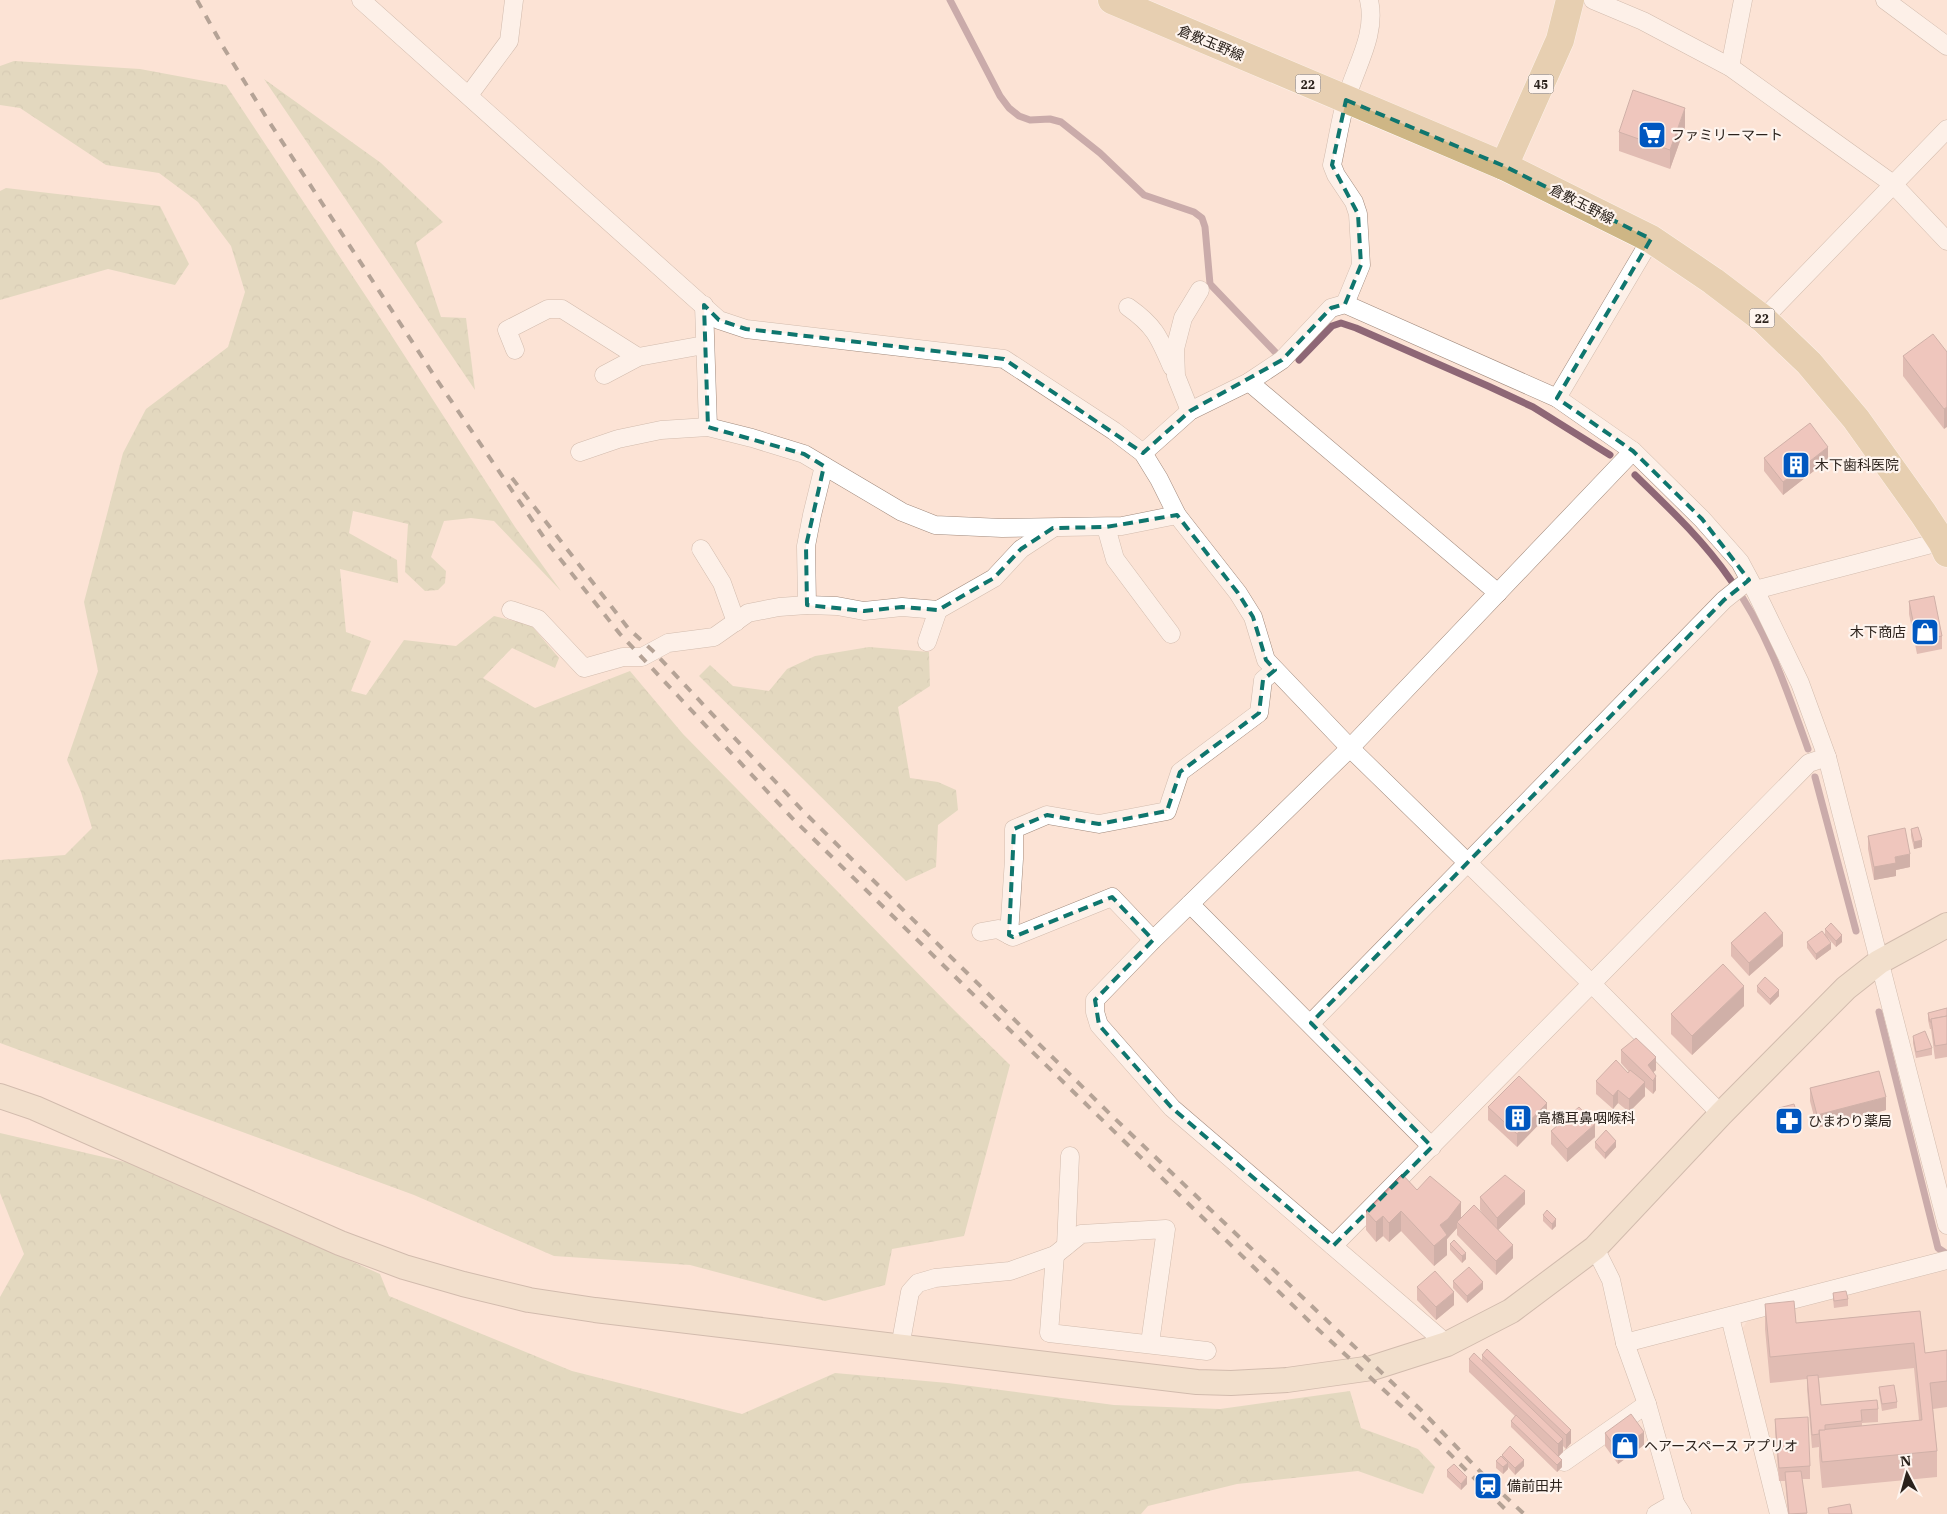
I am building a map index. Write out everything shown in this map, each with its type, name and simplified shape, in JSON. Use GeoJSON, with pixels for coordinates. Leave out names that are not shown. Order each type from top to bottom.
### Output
{"type":"FeatureCollection","features":[{"type":"Feature","properties":{"kind":"main road","name":"倉敷玉野線"},"geometry":{"type":"LineString","coordinates":[[1112,0],[1504,166],[1651,238],[1763,319],[1809,363],[1856,419],[1945,545]]}},
{"type":"Feature","properties":{"kind":"main road","name":"45"},"geometry":{"type":"LineString","coordinates":[[1504,166],[1560,40],[1570,0]]}},
{"type":"Feature","properties":{"kind":"street"},"geometry":{"type":"LineString","coordinates":[[361,0],[719,320],[746,329],[1004,359],[1114,430],[1143,453],[1160,479],[1177,515],[1238,593],[1253,617],[1266,660],[1350,748],[1591,983],[1721,1114]]}},
{"type":"Feature","properties":{"kind":"street"},"geometry":{"type":"LineString","coordinates":[[469,95],[509,41],[514,0]]}},
{"type":"Feature","properties":{"kind":"street"},"geometry":{"type":"LineString","coordinates":[[1345,304],[1361,265],[1358,214],[1354,202],[1336,175],[1332,165],[1346,100],[1370,31],[1372,12],[1369,0]]}},
{"type":"Feature","properties":{"kind":"street"},"geometry":{"type":"LineString","coordinates":[[1593,0],[1643,21],[1730,67],[1893,184],[1947,241]]}},
{"type":"Feature","properties":{"kind":"street"},"geometry":{"type":"LineString","coordinates":[[1730,67],[1742,0]]}},
{"type":"Feature","properties":{"kind":"street"},"geometry":{"type":"LineString","coordinates":[[1885,0],[1947,46]]}},
{"type":"Feature","properties":{"kind":"street"},"geometry":{"type":"LineString","coordinates":[[1763,319],[1947,129]]}},
{"type":"Feature","properties":{"kind":"street"},"geometry":{"type":"LineString","coordinates":[[1558,398],[1651,238]]}},
{"type":"Feature","properties":{"kind":"street"},"geometry":{"type":"LineString","coordinates":[[1176,376],[1175,349],[1183,318],[1200,290]]}},
{"type":"Feature","properties":{"kind":"street"},"geometry":{"type":"LineString","coordinates":[[1143,453],[1190,411],[1249,382],[1282,360],[1331,308],[1345,304],[1558,398],[1633,451],[1702,519],[1740,562],[1800,683],[1827,757],[1947,1225]]}},
{"type":"Feature","properties":{"kind":"street"},"geometry":{"type":"LineString","coordinates":[[704,305],[708,427]]}},
{"type":"Feature","properties":{"kind":"street"},"geometry":{"type":"LineString","coordinates":[[1128,307],[1146,319],[1159,336],[1190,411]]}},
{"type":"Feature","properties":{"kind":"street"},"geometry":{"type":"LineString","coordinates":[[515,350],[507,330],[548,309],[562,309],[638,357]]}},
{"type":"Feature","properties":{"kind":"street"},"geometry":{"type":"LineString","coordinates":[[604,375],[638,357],[704,346]]}},
{"type":"Feature","properties":{"kind":"street"},"geometry":{"type":"LineString","coordinates":[[1249,382],[1498,593]]}},
{"type":"Feature","properties":{"kind":"street"},"geometry":{"type":"LineString","coordinates":[[580,452],[618,440],[661,430],[708,427],[804,454],[902,512],[935,525],[1002,528],[1106,527],[1122,526],[1177,515]]}},
{"type":"Feature","properties":{"kind":"street"},"geometry":{"type":"LineString","coordinates":[[1447,1344],[1172,1108],[1099,1025],[1095,1012],[1095,1000],[1153,940],[1350,748],[1633,451]]}},
{"type":"Feature","properties":{"kind":"street"},"geometry":{"type":"LineString","coordinates":[[807,606],[806,546],[824,466]]}},
{"type":"Feature","properties":{"kind":"street"},"geometry":{"type":"LineString","coordinates":[[1106,527],[1115,559],[1171,634]]}},
{"type":"Feature","properties":{"kind":"street"},"geometry":{"type":"LineString","coordinates":[[511,610],[538,619],[584,668],[623,657],[642,658],[668,642],[714,637],[748,614],[779,607],[837,606],[864,611],[902,607],[938,610],[994,578],[1021,549],[1053,528]]}},
{"type":"Feature","properties":{"kind":"street"},"geometry":{"type":"LineString","coordinates":[[1311,1024],[1724,600],[1752,585],[1945,545]]}},
{"type":"Feature","properties":{"kind":"street"},"geometry":{"type":"LineString","coordinates":[[701,549],[722,583],[736,622]]}},
{"type":"Feature","properties":{"kind":"street"},"geometry":{"type":"LineString","coordinates":[[927,642],[938,610]]}},
{"type":"Feature","properties":{"kind":"street"},"geometry":{"type":"LineString","coordinates":[[1009,935],[1014,829],[1047,815],[1099,824],[1168,811],[1180,772],[1259,713],[1263,680],[1275,670]]}},
{"type":"Feature","properties":{"kind":"street"},"geometry":{"type":"LineString","coordinates":[[1333,1246],[1809,763],[1827,757]]}},
{"type":"Feature","properties":{"kind":"street"},"geometry":{"type":"LineString","coordinates":[[980,932],[998,929],[1013,937],[1112,897],[1153,940]]}},
{"type":"Feature","properties":{"kind":"street"},"geometry":{"type":"LineString","coordinates":[[1190,904],[1432,1147]]}},
{"type":"Feature","properties":{"kind":"street"},"geometry":{"type":"LineString","coordinates":[[0,1096],[35,1108],[340,1243],[404,1267],[529,1300],[595,1310],[1197,1382],[1231,1383],[1287,1380],[1372,1368],[1447,1344],[1511,1310],[1595,1248],[1721,1114],[1846,988],[1879,962],[1947,925]]}},
{"type":"Feature","properties":{"kind":"street"},"geometry":{"type":"LineString","coordinates":[[1070,1156],[1061,1250],[1049,1332],[1207,1351]]}},
{"type":"Feature","properties":{"kind":"street"},"geometry":{"type":"LineString","coordinates":[[900,1347],[910,1292],[918,1284],[935,1278],[1010,1271],[1061,1250],[1081,1234],[1166,1229],[1150,1343]]}},
{"type":"Feature","properties":{"kind":"street"},"geometry":{"type":"LineString","coordinates":[[1595,1248],[1611,1280],[1625,1343],[1647,1404],[1679,1508],[1656,1514]]}},
{"type":"Feature","properties":{"kind":"street"},"geometry":{"type":"LineString","coordinates":[[1625,1343],[1945,1261]]}},
{"type":"Feature","properties":{"kind":"street"},"geometry":{"type":"LineString","coordinates":[[1730,1317],[1780,1514]]}},
{"type":"Feature","properties":{"kind":"street"},"geometry":{"type":"LineString","coordinates":[[1564,1462],[1647,1404]]}},
{"type":"Feature","properties":{"kind":"highlighted area"},"geometry":{"type":"Polygon","coordinates":[[[1346,100],[1504,166],[1651,239],[1557,398],[1633,451],[1702,519],[1749,580],[1724,600],[1311,1023],[1432,1147],[1333,1246],[1172,1108],[1099,1025],[1095,1000],[1153,940],[1112,897],[1013,937],[1009,935],[1014,829],[1047,815],[1099,824],[1167,811],[1180,772],[1259,713],[1263,680],[1275,670],[1266,660],[1253,617],[1238,593],[1177,515],[1106,527],[1053,528],[1021,549],[994,578],[938,610],[902,607],[864,611],[807,605],[806,546],[824,466],[804,454],[708,427],[704,305],[719,320],[746,329],[1004,359],[1143,453],[1190,411],[1282,360],[1331,308],[1345,304],[1361,265],[1358,214],[1332,165],[1346,100]]]}},
{"type":"Feature","properties":{"kind":"shaded area"},"geometry":{"type":"Polygon","coordinates":[[[1947,1270],[1947,1514],[1787,1514],[1740,1332],[1748,1320],[1947,1270]]]}},
{"type":"Feature","properties":{"kind":"green space"},"geometry":{"type":"Polygon","coordinates":[[[14,61],[140,69],[226,85],[377,313],[515,527],[561,591],[494,521],[471,518],[444,521],[431,557],[446,571],[445,583],[438,590],[425,591],[405,572],[408,524],[353,511],[349,533],[397,560],[398,583],[340,569],[346,632],[371,641],[351,691],[366,695],[404,640],[456,646],[494,616],[531,625],[559,658],[555,668],[512,648],[483,678],[535,708],[630,671],[683,734],[1010,1065],[964,1236],[892,1249],[885,1285],[825,1301],[690,1265],[554,1256],[414,1195],[0,1043],[0,860],[65,855],[92,828],[81,792],[67,760],[98,671],[84,602],[123,453],[146,409],[228,347],[245,292],[231,246],[198,202],[159,173],[106,165],[20,108],[0,105],[0,66],[14,61]]]}},
{"type":"Feature","properties":{"kind":"green space"},"geometry":{"type":"Polygon","coordinates":[[[264,79],[381,163],[443,222],[416,243],[441,317],[466,318],[475,390],[264,79]]]}},
{"type":"Feature","properties":{"kind":"green space"},"geometry":{"type":"Polygon","coordinates":[[[6,188],[160,206],[189,264],[175,285],[108,269],[0,300],[0,191],[6,188]]]}},
{"type":"Feature","properties":{"kind":"green space"},"geometry":{"type":"Polygon","coordinates":[[[869,647],[929,652],[930,686],[898,707],[910,778],[938,782],[956,790],[958,810],[938,825],[936,867],[906,881],[699,676],[710,665],[733,686],[769,691],[787,669],[815,656],[869,647]]]}},
{"type":"Feature","properties":{"kind":"green space"},"geometry":{"type":"Polygon","coordinates":[[[0,1133],[138,1165],[380,1274],[389,1296],[572,1371],[742,1414],[835,1373],[948,1383],[1114,1405],[1220,1409],[1350,1391],[1361,1428],[1418,1449],[1435,1467],[1423,1494],[1358,1471],[1237,1484],[1148,1506],[1141,1514],[0,1514],[0,1297],[24,1254],[0,1193],[0,1133]]]}},
{"type":"Feature","properties":{"kind":"building"},"geometry":{"type":"Polygon","coordinates":[[[1633,90],[1685,108],[1670,150],[1619,132],[1633,90]]]}},
{"type":"Feature","properties":{"kind":"building"},"geometry":{"type":"Polygon","coordinates":[[[1933,334],[1947,352],[1947,407],[1944,409],[1903,356],[1933,334]]]}},
{"type":"Feature","properties":{"kind":"building"},"geometry":{"type":"Polygon","coordinates":[[[1810,423],[1828,447],[1783,482],[1764,458],[1810,423]]]}},
{"type":"Feature","properties":{"kind":"building","name":"木下商店"},"geometry":{"type":"Polygon","coordinates":[[[1934,596],[1942,636],[1917,641],[1909,601],[1934,596]]]}},
{"type":"Feature","properties":{"kind":"building"},"geometry":{"type":"Polygon","coordinates":[[[1918,827],[1922,840],[1914,842],[1911,829],[1918,827]]]}},
{"type":"Feature","properties":{"kind":"building"},"geometry":{"type":"Polygon","coordinates":[[[1905,828],[1910,854],[1895,857],[1896,863],[1874,867],[1868,836],[1905,828]]]}},
{"type":"Feature","properties":{"kind":"building"},"geometry":{"type":"Polygon","coordinates":[[[1765,912],[1783,933],[1749,963],[1731,943],[1765,912]]]}},
{"type":"Feature","properties":{"kind":"building"},"geometry":{"type":"Polygon","coordinates":[[[1831,923],[1842,935],[1836,941],[1825,929],[1831,923]]]}},
{"type":"Feature","properties":{"kind":"building"},"geometry":{"type":"Polygon","coordinates":[[[1822,931],[1831,943],[1816,954],[1807,942],[1822,931]]]}},
{"type":"Feature","properties":{"kind":"building"},"geometry":{"type":"Polygon","coordinates":[[[1723,964],[1744,986],[1692,1036],[1671,1014],[1723,964]]]}},
{"type":"Feature","properties":{"kind":"building"},"geometry":{"type":"Polygon","coordinates":[[[1765,977],[1779,990],[1770,999],[1757,986],[1765,977]]]}},
{"type":"Feature","properties":{"kind":"building"},"geometry":{"type":"Polygon","coordinates":[[[1947,1008],[1947,1016],[1931,1019],[1930,1022],[1928,1013],[1947,1008]]]}},
{"type":"Feature","properties":{"kind":"building"},"geometry":{"type":"Polygon","coordinates":[[[1947,1016],[1947,1044],[1935,1046],[1931,1019],[1947,1016]]]}},
{"type":"Feature","properties":{"kind":"building"},"geometry":{"type":"Polygon","coordinates":[[[1925,1031],[1932,1048],[1916,1052],[1913,1036],[1925,1031]]]}},
{"type":"Feature","properties":{"kind":"building"},"geometry":{"type":"Polygon","coordinates":[[[1636,1038],[1656,1057],[1648,1065],[1656,1076],[1653,1081],[1621,1050],[1636,1038]]]}},
{"type":"Feature","properties":{"kind":"building"},"geometry":{"type":"Polygon","coordinates":[[[1616,1060],[1628,1073],[1630,1070],[1645,1082],[1629,1099],[1618,1090],[1613,1096],[1596,1081],[1616,1060]]]}},
{"type":"Feature","properties":{"kind":"building"},"geometry":{"type":"Polygon","coordinates":[[[1879,1071],[1886,1097],[1817,1115],[1810,1088],[1879,1071]]]}},
{"type":"Feature","properties":{"kind":"building","name":"高橋耳鼻咽喉科"},"geometry":{"type":"Polygon","coordinates":[[[1519,1076],[1547,1103],[1517,1134],[1488,1107],[1519,1076]]]}},
{"type":"Feature","properties":{"kind":"building"},"geometry":{"type":"Polygon","coordinates":[[[1794,1104],[1799,1120],[1784,1125],[1779,1108],[1794,1104]]]}},
{"type":"Feature","properties":{"kind":"building"},"geometry":{"type":"Polygon","coordinates":[[[1579,1107],[1595,1124],[1567,1149],[1551,1131],[1579,1107]]]}},
{"type":"Feature","properties":{"kind":"building"},"geometry":{"type":"Polygon","coordinates":[[[1606,1130],[1616,1141],[1605,1153],[1595,1142],[1606,1130]]]}},
{"type":"Feature","properties":{"kind":"building"},"geometry":{"type":"Polygon","coordinates":[[[1402,1174],[1417,1190],[1430,1176],[1461,1202],[1448,1219],[1440,1225],[1447,1235],[1434,1246],[1401,1211],[1389,1223],[1383,1216],[1376,1222],[1366,1211],[1402,1174]]]}},
{"type":"Feature","properties":{"kind":"building"},"geometry":{"type":"Polygon","coordinates":[[[1505,1175],[1525,1191],[1497,1218],[1480,1197],[1505,1175]]]}},
{"type":"Feature","properties":{"kind":"building"},"geometry":{"type":"Polygon","coordinates":[[[1474,1205],[1513,1245],[1496,1261],[1457,1222],[1474,1205]]]}},
{"type":"Feature","properties":{"kind":"building"},"geometry":{"type":"Polygon","coordinates":[[[1547,1210],[1556,1219],[1552,1224],[1543,1215],[1547,1210]]]}},
{"type":"Feature","properties":{"kind":"building"},"geometry":{"type":"Polygon","coordinates":[[[1454,1240],[1466,1253],[1462,1256],[1450,1244],[1454,1240]]]}},
{"type":"Feature","properties":{"kind":"building"},"geometry":{"type":"Polygon","coordinates":[[[1469,1267],[1483,1282],[1467,1296],[1453,1281],[1469,1267]]]}},
{"type":"Feature","properties":{"kind":"building"},"geometry":{"type":"Polygon","coordinates":[[[1435,1271],[1454,1292],[1436,1307],[1417,1287],[1435,1271]]]}},
{"type":"Feature","properties":{"kind":"building"},"geometry":{"type":"Polygon","coordinates":[[[1846,1291],[1848,1299],[1834,1301],[1833,1293],[1846,1291]]]}},
{"type":"Feature","properties":{"kind":"building"},"geometry":{"type":"Polygon","coordinates":[[[1794,1301],[1796,1323],[1920,1311],[1925,1353],[1947,1350],[1947,1381],[1930,1383],[1937,1451],[1822,1462],[1819,1430],[1922,1420],[1914,1343],[1770,1357],[1765,1304],[1794,1301]]]}},
{"type":"Feature","properties":{"kind":"building"},"geometry":{"type":"Polygon","coordinates":[[[1487,1349],[1571,1430],[1566,1435],[1482,1355],[1487,1349]]]}},
{"type":"Feature","properties":{"kind":"building"},"geometry":{"type":"Polygon","coordinates":[[[1474,1353],[1563,1439],[1558,1444],[1469,1359],[1474,1353]]]}},
{"type":"Feature","properties":{"kind":"building"},"geometry":{"type":"Polygon","coordinates":[[[1818,1375],[1821,1405],[1877,1400],[1878,1409],[1861,1410],[1862,1421],[1825,1425],[1825,1430],[1819,1430],[1819,1434],[1812,1435],[1807,1376],[1818,1375]]]}},
{"type":"Feature","properties":{"kind":"building"},"geometry":{"type":"Polygon","coordinates":[[[1894,1385],[1897,1402],[1882,1404],[1879,1387],[1894,1385]]]}},
{"type":"Feature","properties":{"kind":"building"},"geometry":{"type":"Polygon","coordinates":[[[1631,1414],[1644,1432],[1618,1451],[1605,1433],[1631,1414]]]}},
{"type":"Feature","properties":{"kind":"building"},"geometry":{"type":"Polygon","coordinates":[[[1516,1415],[1562,1460],[1557,1465],[1511,1421],[1516,1415]]]}},
{"type":"Feature","properties":{"kind":"building"},"geometry":{"type":"Polygon","coordinates":[[[1808,1417],[1810,1466],[1779,1468],[1775,1419],[1808,1417]]]}},
{"type":"Feature","properties":{"kind":"building"},"geometry":{"type":"Polygon","coordinates":[[[1510,1446],[1524,1460],[1515,1468],[1502,1455],[1510,1446]]]}},
{"type":"Feature","properties":{"kind":"building"},"geometry":{"type":"Polygon","coordinates":[[[1501,1456],[1508,1463],[1503,1467],[1496,1461],[1501,1456]]]}},
{"type":"Feature","properties":{"kind":"building"},"geometry":{"type":"Polygon","coordinates":[[[1454,1464],[1467,1477],[1461,1484],[1447,1470],[1454,1464]]]}},
{"type":"Feature","properties":{"kind":"building"},"geometry":{"type":"Polygon","coordinates":[[[1801,1471],[1807,1513],[1789,1514],[1785,1472],[1801,1471]]]}},
{"type":"Feature","properties":{"kind":"building"},"geometry":{"type":"Polygon","coordinates":[[[1850,1504],[1852,1514],[1829,1514],[1828,1508],[1850,1504]]]}},
{"type":"Feature","properties":{"kind":"waterway"},"geometry":{"type":"LineString","coordinates":[[950,0],[1000,96],[1009,108],[1019,116],[1030,120],[1050,119],[1061,122],[1100,153],[1144,195],[1194,212],[1202,218],[1205,227],[1210,284],[1277,354]]}},
{"type":"Feature","properties":{"kind":"waterway"},"geometry":{"type":"LineString","coordinates":[[1299,360],[1332,326],[1341,323],[1533,407],[1610,455]]}},
{"type":"Feature","properties":{"kind":"waterway"},"geometry":{"type":"LineString","coordinates":[[1635,475],[1697,538],[1720,565],[1743,599],[1775,661],[1808,749]]}},
{"type":"Feature","properties":{"kind":"waterway"},"geometry":{"type":"LineString","coordinates":[[1815,777],[1856,931]]}},
{"type":"Feature","properties":{"kind":"waterway"},"geometry":{"type":"LineString","coordinates":[[1879,1012],[1938,1248],[1947,1254]]}},
{"type":"Feature","properties":{"kind":"railway"},"geometry":{"type":"LineString","coordinates":[[197,0],[268,120],[437,380],[549,545],[620,634],[794,820],[1310,1322],[1411,1415],[1510,1514]]}},
{"type":"Feature","properties":{"kind":"railway"},"geometry":{"type":"LineString","coordinates":[[512,478],[628,628],[653,651],[803,811],[1110,1114],[1421,1410],[1492,1484],[1524,1514]]}},
{"type":"Feature","properties":{"kind":"place","name":"ファミリーマート"},"geometry":{"type":"Point","coordinates":[1652,135]}},
{"type":"Feature","properties":{"kind":"place","name":"木下歯科医院"},"geometry":{"type":"Point","coordinates":[1796,465]}},
{"type":"Feature","properties":{"kind":"place","name":"木下商店"},"geometry":{"type":"Point","coordinates":[1925,632]}},
{"type":"Feature","properties":{"kind":"place","name":"高橋耳鼻咽喉科"},"geometry":{"type":"Point","coordinates":[1518,1118]}},
{"type":"Feature","properties":{"kind":"place","name":"ひまわり薬局"},"geometry":{"type":"Point","coordinates":[1789,1121]}},
{"type":"Feature","properties":{"kind":"place","name":"ヘアースペース アプリオ"},"geometry":{"type":"Point","coordinates":[1625,1446]}},
{"type":"Feature","properties":{"kind":"place","name":"備前田井"},"geometry":{"type":"Point","coordinates":[1488,1486]}}]}
